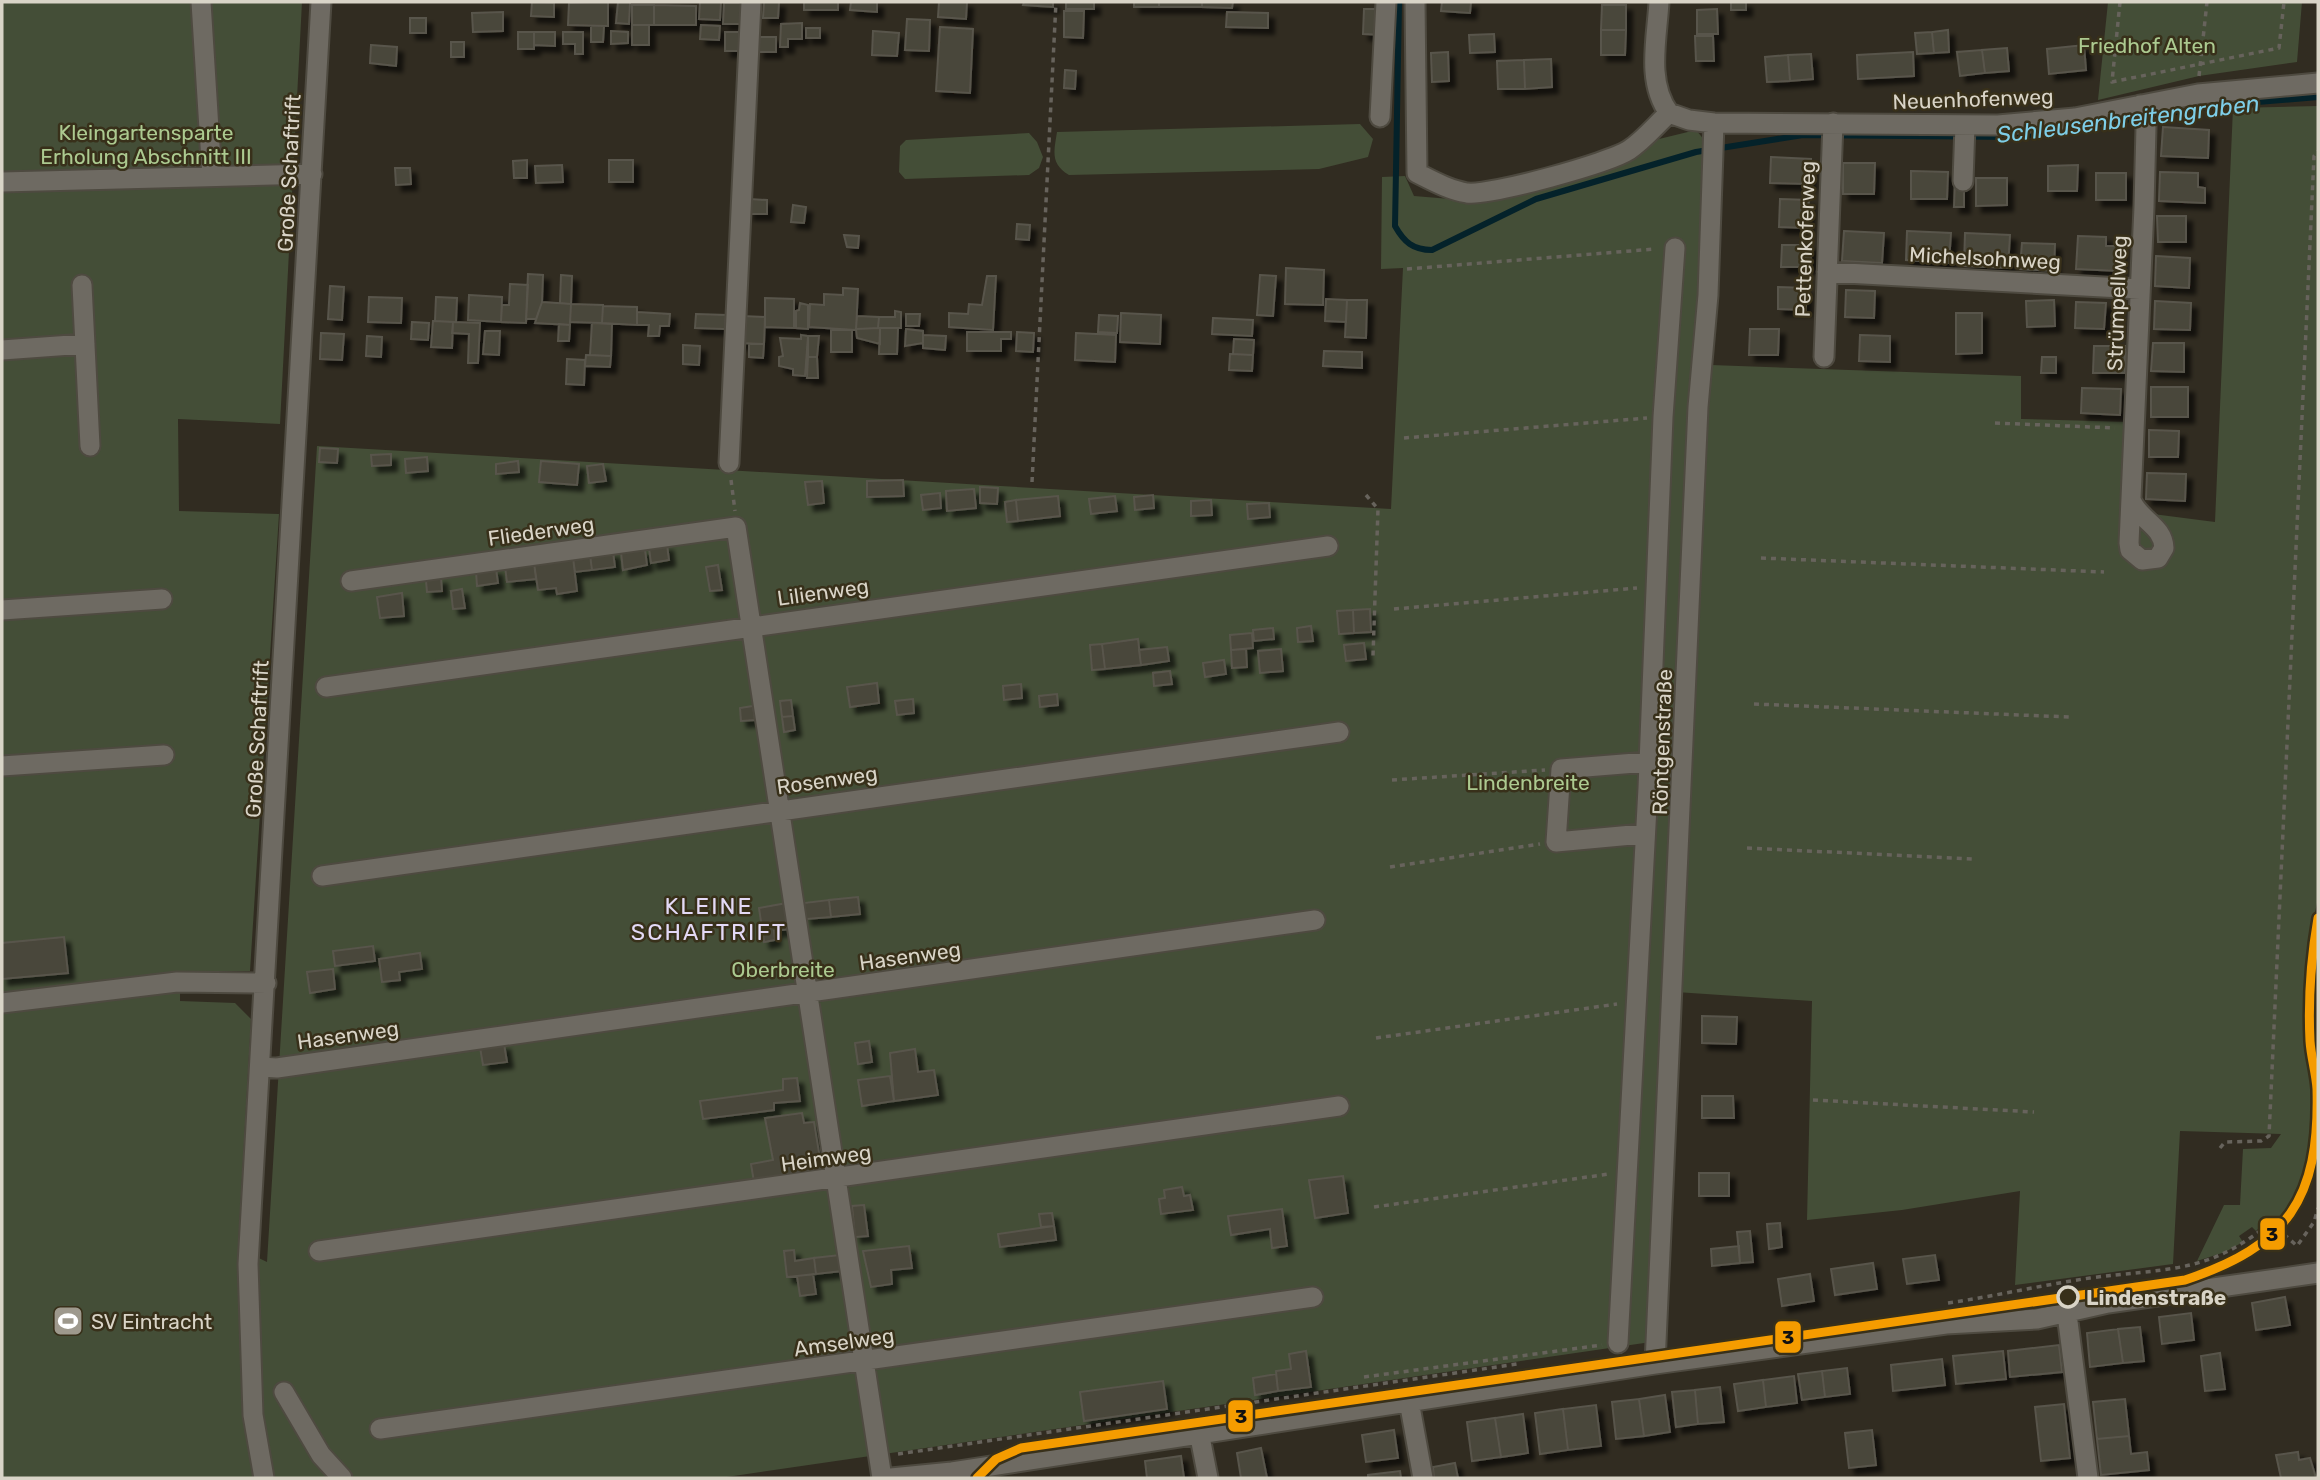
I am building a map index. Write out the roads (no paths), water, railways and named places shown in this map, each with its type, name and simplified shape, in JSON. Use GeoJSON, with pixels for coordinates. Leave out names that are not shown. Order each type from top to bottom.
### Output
{"type":"FeatureCollection","features":[{"type":"Feature","properties":{"kind":"street"},"geometry":{"type":"LineString","coordinates":[[201,2],[212,177]]}},
{"type":"Feature","properties":{"kind":"street","name":"Große Schaftrift"},"geometry":{"type":"LineString","coordinates":[[264,1478],[253,1415],[248,1264],[321,2]]}},
{"type":"Feature","properties":{"kind":"street"},"geometry":{"type":"LineString","coordinates":[[729,463],[751,2]]}},
{"type":"Feature","properties":{"kind":"street"},"geometry":{"type":"LineString","coordinates":[[1380,117],[1387,2]]}},
{"type":"Feature","properties":{"kind":"street"},"geometry":{"type":"LineString","coordinates":[[1415,2],[1417,173],[1451,190],[1471,194],[1613,159],[1636,145],[1669,113],[1661,102],[1655,81],[1659,2]]}},
{"type":"Feature","properties":{"kind":"street","name":"Neuenhofenweg"},"geometry":{"type":"LineString","coordinates":[[1669,113],[1714,129],[1964,135],[2198,94],[2318,83]]}},
{"type":"Feature","properties":{"kind":"street","name":"Strümpellweg"},"geometry":{"type":"LineString","coordinates":[[2132,502],[2146,127],[2140,105]]}},
{"type":"Feature","properties":{"kind":"street","name":"Röntgenstraße"},"geometry":{"type":"LineString","coordinates":[[1655,1364],[1714,129]]}},
{"type":"Feature","properties":{"kind":"street","name":"Pettenkoferweg"},"geometry":{"type":"LineString","coordinates":[[1824,357],[1833,130]]}},
{"type":"Feature","properties":{"kind":"street"},"geometry":{"type":"LineString","coordinates":[[1963,181],[1964,135]]}},
{"type":"Feature","properties":{"kind":"street"},"geometry":{"type":"LineString","coordinates":[[2,182],[312,174]]}},
{"type":"Feature","properties":{"kind":"street"},"geometry":{"type":"LineString","coordinates":[[1618,1343],[1663,417],[1675,248]]}},
{"type":"Feature","properties":{"kind":"street","name":"Michelsohnweg"},"geometry":{"type":"LineString","coordinates":[[1827,272],[2140,289]]}},
{"type":"Feature","properties":{"kind":"street"},"geometry":{"type":"LineString","coordinates":[[82,285],[90,446]]}},
{"type":"Feature","properties":{"kind":"street"},"geometry":{"type":"LineString","coordinates":[[2,350],[85,344]]}},
{"type":"Feature","properties":{"kind":"street","name":"Fliederweg"},"geometry":{"type":"LineString","coordinates":[[351,580],[736,527],[751,625]]}},
{"type":"Feature","properties":{"kind":"street","name":"Lilienweg"},"geometry":{"type":"LineString","coordinates":[[326,687],[751,625],[1328,546]]}},
{"type":"Feature","properties":{"kind":"street"},"geometry":{"type":"LineString","coordinates":[[2,610],[162,598]]}},
{"type":"Feature","properties":{"kind":"street"},"geometry":{"type":"LineString","coordinates":[[751,625],[882,1478]]}},
{"type":"Feature","properties":{"kind":"street","name":"Rosenweg"},"geometry":{"type":"LineString","coordinates":[[322,876],[1339,732]]}},
{"type":"Feature","properties":{"kind":"street"},"geometry":{"type":"LineString","coordinates":[[2,766],[164,755]]}},
{"type":"Feature","properties":{"kind":"street"},"geometry":{"type":"LineString","coordinates":[[1643,834],[1556,842],[1561,769],[1648,762]]}},
{"type":"Feature","properties":{"kind":"street","name":"Hasenweg"},"geometry":{"type":"LineString","coordinates":[[261,1067],[277,1068],[1315,920]]}},
{"type":"Feature","properties":{"kind":"street"},"geometry":{"type":"LineString","coordinates":[[2,1003],[177,982],[265,983]]}},
{"type":"Feature","properties":{"kind":"street","name":"Heimweg"},"geometry":{"type":"LineString","coordinates":[[319,1251],[1339,1106]]}},
{"type":"Feature","properties":{"kind":"street"},"geometry":{"type":"LineString","coordinates":[[891,1478],[956,1475],[1199,1432],[1655,1364],[1946,1324],[2013,1322],[2067,1314],[2108,1303],[2318,1273]]}},
{"type":"Feature","properties":{"kind":"street","name":"Amselweg"},"geometry":{"type":"LineString","coordinates":[[380,1429],[863,1363],[1313,1297]]}},
{"type":"Feature","properties":{"kind":"street"},"geometry":{"type":"LineString","coordinates":[[2067,1314],[2088,1478]]}},
{"type":"Feature","properties":{"kind":"street"},"geometry":{"type":"LineString","coordinates":[[284,1392],[321,1455],[342,1478]]}},
{"type":"Feature","properties":{"kind":"street"},"geometry":{"type":"LineString","coordinates":[[1409,1401],[1423,1478]]}},
{"type":"Feature","properties":{"kind":"street"},"geometry":{"type":"LineString","coordinates":[[1199,1432],[1208,1478]]}},
{"type":"Feature","properties":{"kind":"waterway","name":"Schleusenbreitengraben"},"geometry":{"type":"LineString","coordinates":[[1399,2],[1395,226],[1410,244],[1425,250],[1432,250],[1536,199],[1696,152],[1803,135],[2016,137],[2221,105],[2318,97]]}},
{"type":"Feature","properties":{"kind":"place","name":"Lindenstraße"},"geometry":{"type":"Point","coordinates":[2068,1297]}},
{"type":"Feature","properties":{"kind":"place","name":"SV Eintracht"},"geometry":{"type":"Point","coordinates":[68,1321]}},
{"type":"Feature","properties":{"kind":"district","name":"KLEINE SCHAFTRIFT"},"geometry":{"type":"Point","coordinates":[709,919]}},
{"type":"Feature","properties":{"kind":"park label","name":"Friedhof Alten"},"geometry":{"type":"Point","coordinates":[2147,45]}},
{"type":"Feature","properties":{"kind":"park label","name":"Kleingartensparte Erholung Abschnitt III"},"geometry":{"type":"Point","coordinates":[146,144]}},
{"type":"Feature","properties":{"kind":"park label","name":"Lindenbreite"},"geometry":{"type":"Point","coordinates":[1528,782]}},
{"type":"Feature","properties":{"kind":"park label","name":"Oberbreite"},"geometry":{"type":"Point","coordinates":[783,969]}}]}
